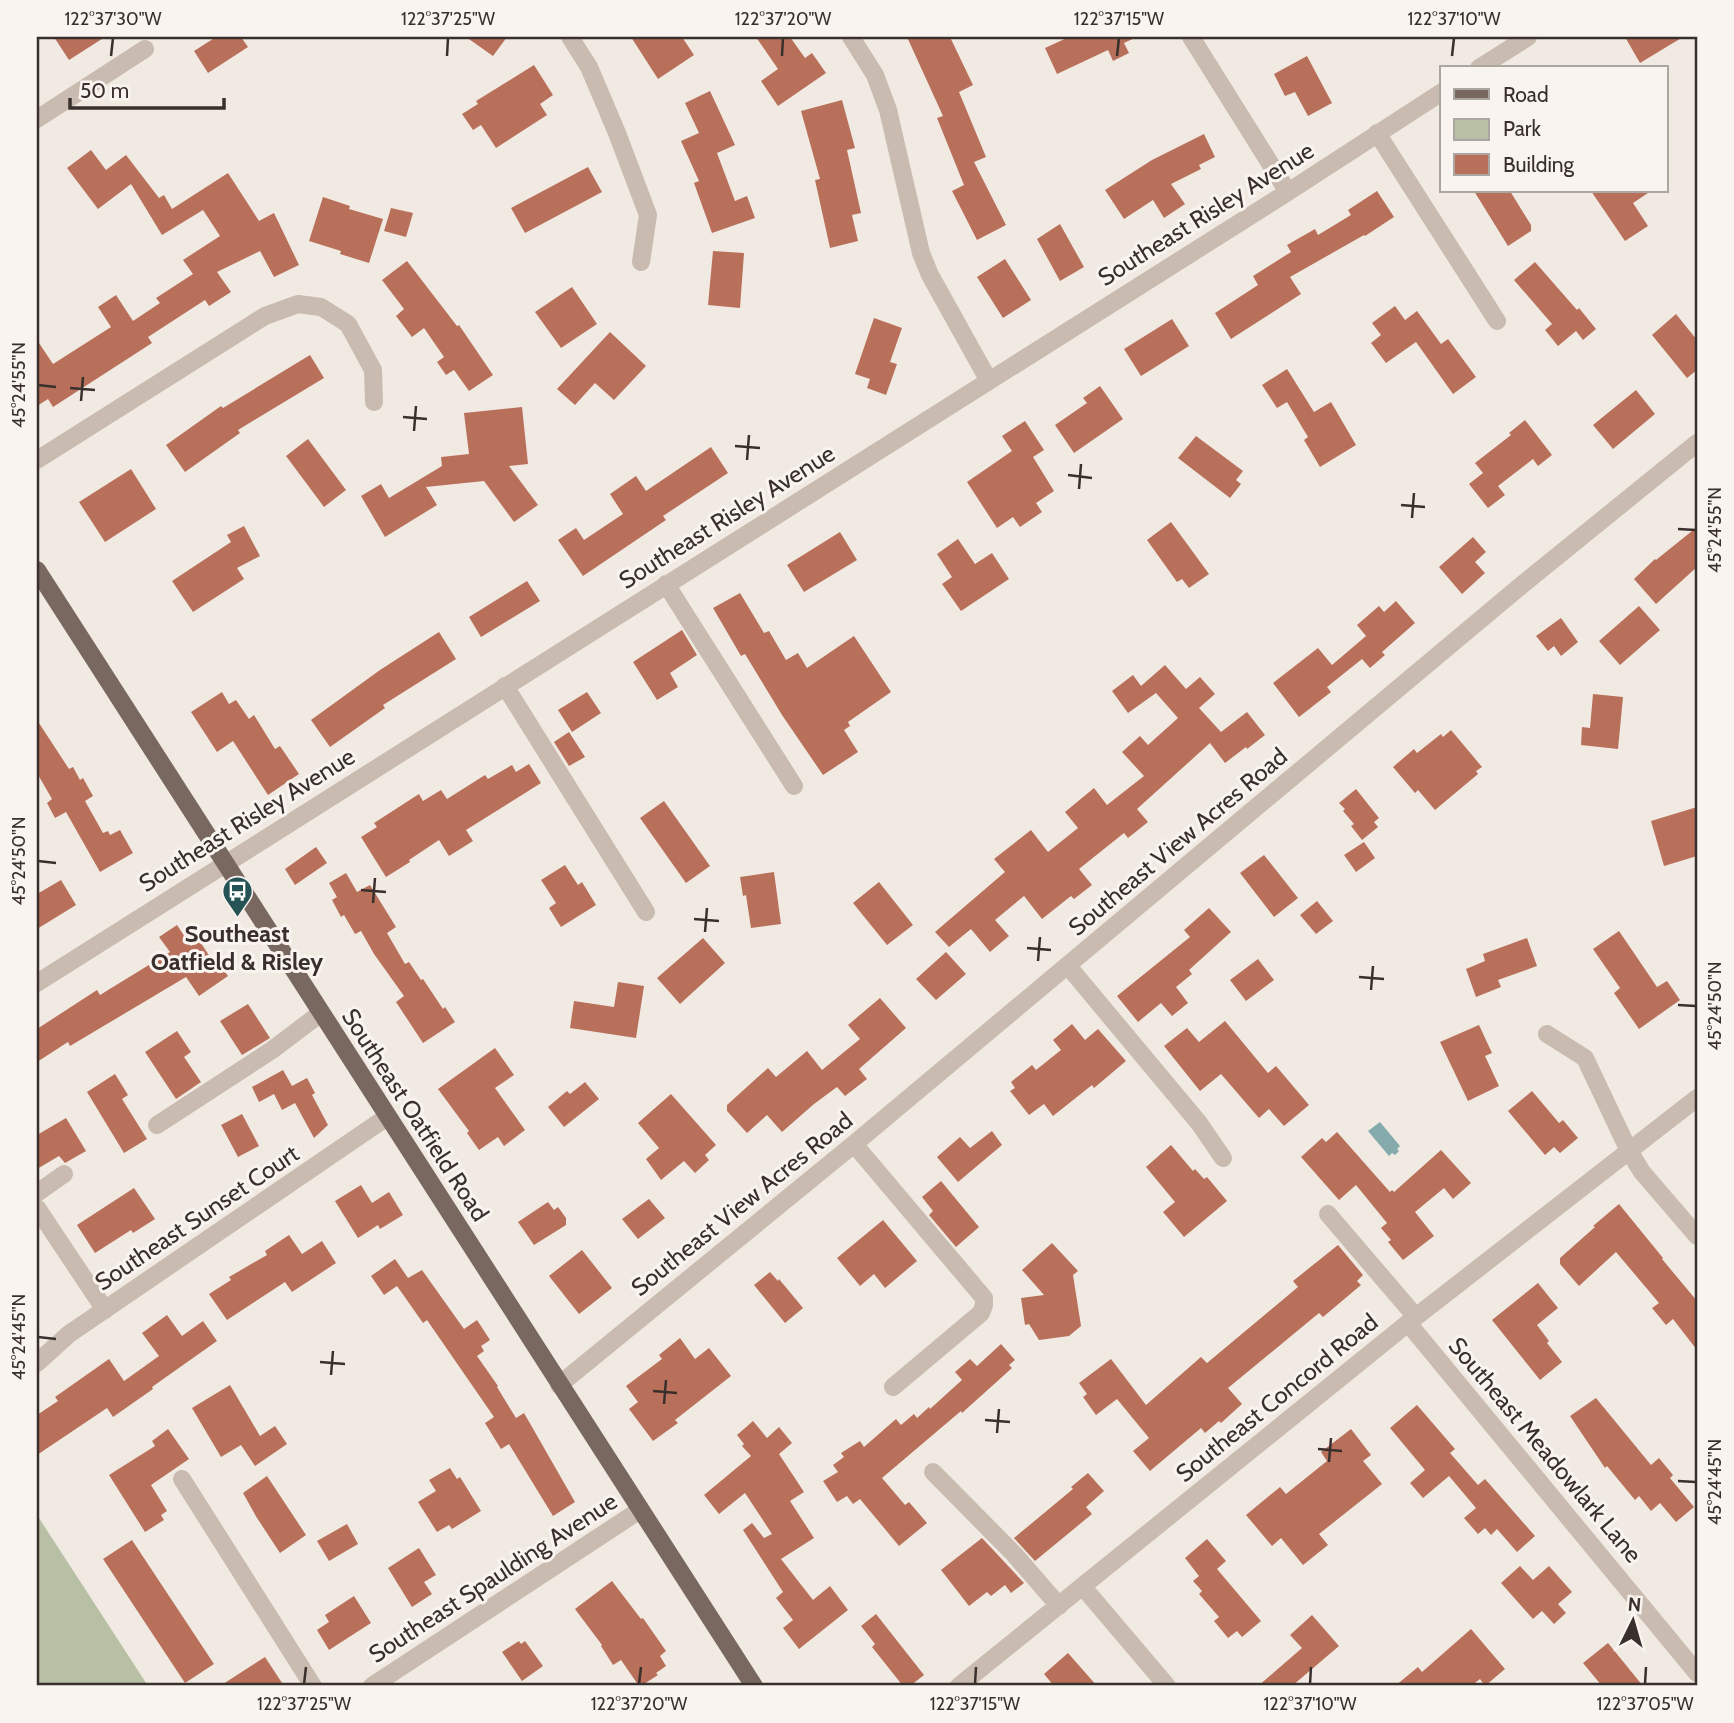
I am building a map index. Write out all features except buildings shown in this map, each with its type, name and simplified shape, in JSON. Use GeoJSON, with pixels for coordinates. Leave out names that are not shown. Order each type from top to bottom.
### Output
{"type":"FeatureCollection","features":[{"type":"Feature","properties":{"kind":"main road","name":"Southeast Oatfield Road"},"geometry":{"type":"LineString","coordinates":[[37,570],[754,1686]]}},
{"type":"Feature","properties":{"kind":"street"},"geometry":{"type":"LineString","coordinates":[[570,37],[589,67],[648,215],[641,262]]}},
{"type":"Feature","properties":{"kind":"street"},"geometry":{"type":"LineString","coordinates":[[851,37],[875,75],[888,110],[921,253],[930,275],[989,381]]}},
{"type":"Feature","properties":{"kind":"street"},"geometry":{"type":"LineString","coordinates":[[1191,37],[1288,192]]}},
{"type":"Feature","properties":{"kind":"street"},"geometry":{"type":"LineString","coordinates":[[1482,66],[1528,37]]}},
{"type":"Feature","properties":{"kind":"street"},"geometry":{"type":"LineString","coordinates":[[37,119],[145,49]]}},
{"type":"Feature","properties":{"kind":"street","name":"Southeast Risley Avenue"},"geometry":{"type":"LineString","coordinates":[[37,983],[1440,93]]}},
{"type":"Feature","properties":{"kind":"street"},"geometry":{"type":"LineString","coordinates":[[1377,133],[1497,321]]}},
{"type":"Feature","properties":{"kind":"street"},"geometry":{"type":"LineString","coordinates":[[37,460],[265,316],[298,304],[321,307],[348,324],[373,370],[374,402]]}},
{"type":"Feature","properties":{"kind":"street","name":"Southeast View Acres Road"},"geometry":{"type":"LineString","coordinates":[[559,1385],[854,1144],[1523,584],[1697,443]]}},
{"type":"Feature","properties":{"kind":"street"},"geometry":{"type":"LineString","coordinates":[[666,584],[794,786]]}},
{"type":"Feature","properties":{"kind":"street"},"geometry":{"type":"LineString","coordinates":[[505,686],[646,912]]}},
{"type":"Feature","properties":{"kind":"street"},"geometry":{"type":"LineString","coordinates":[[1068,966],[1199,1124],[1223,1157]]}},
{"type":"Feature","properties":{"kind":"street"},"geometry":{"type":"LineString","coordinates":[[157,1125],[272,1050],[321,1013]]}},
{"type":"Feature","properties":{"kind":"street"},"geometry":{"type":"LineString","coordinates":[[1547,1034],[1585,1058],[1629,1151],[1642,1171],[1697,1236]]}},
{"type":"Feature","properties":{"kind":"street","name":"Southeast Concord Road"},"geometry":{"type":"LineString","coordinates":[[960,1686],[1412,1320],[1697,1098]]}},
{"type":"Feature","properties":{"kind":"street","name":"Southeast Sunset Court"},"geometry":{"type":"LineString","coordinates":[[37,1363],[69,1334],[387,1117]]}},
{"type":"Feature","properties":{"kind":"street"},"geometry":{"type":"LineString","coordinates":[[854,1144],[984,1298],[981,1313],[893,1387]]}},
{"type":"Feature","properties":{"kind":"street"},"geometry":{"type":"LineString","coordinates":[[37,1193],[64,1174]]}},
{"type":"Feature","properties":{"kind":"street"},"geometry":{"type":"LineString","coordinates":[[37,1208],[105,1310]]}},
{"type":"Feature","properties":{"kind":"street","name":"Southeast Meadowlark Lane"},"geometry":{"type":"LineString","coordinates":[[1328,1214],[1697,1673]]}},
{"type":"Feature","properties":{"kind":"street"},"geometry":{"type":"LineString","coordinates":[[933,1472],[1014,1555],[1059,1606]]}},
{"type":"Feature","properties":{"kind":"street"},"geometry":{"type":"LineString","coordinates":[[182,1479],[313,1686]]}},
{"type":"Feature","properties":{"kind":"street","name":"Southeast Spaulding Avenue"},"geometry":{"type":"LineString","coordinates":[[372,1686],[640,1510]]}},
{"type":"Feature","properties":{"kind":"street"},"geometry":{"type":"LineString","coordinates":[[1083,1587],[1167,1686]]}},
{"type":"Feature","properties":{"kind":"green space"},"geometry":{"type":"Polygon","coordinates":[[[37,1515],[148,1686],[37,1686],[37,1515]]]}},
{"type":"Feature","properties":{"kind":"water"},"geometry":{"type":"Polygon","coordinates":[[[1380,1122],[1400,1146],[1395,1155],[1392,1153],[1389,1156],[1368,1131],[1380,1122]]]}},
{"type":"Feature","properties":{"kind":"place","name":"Southeast Oatfield & Risley"},"geometry":{"type":"Point","coordinates":[237,919]}}]}
